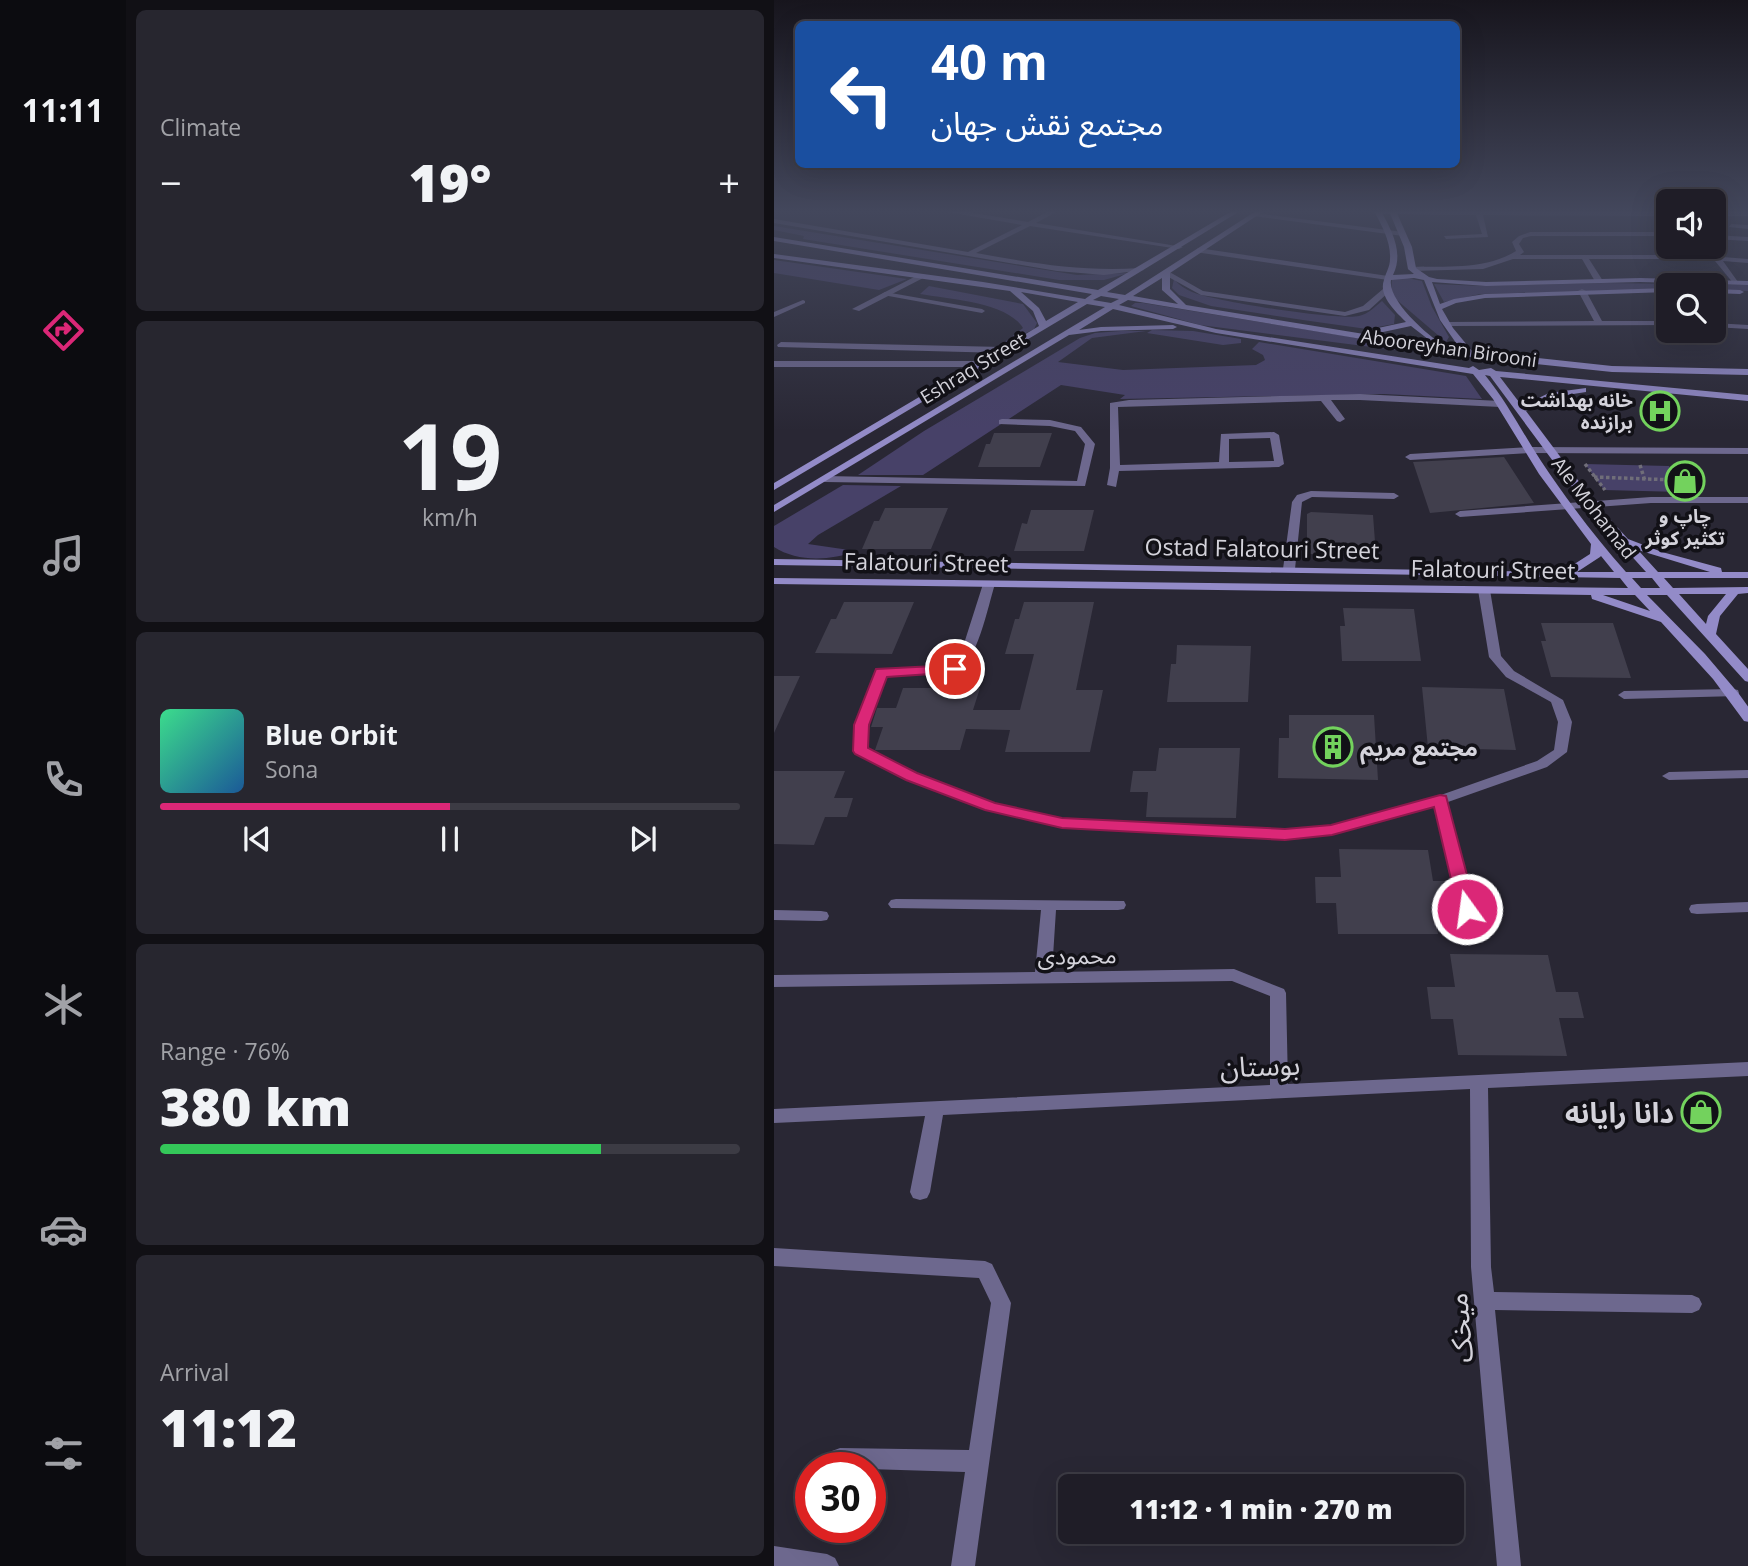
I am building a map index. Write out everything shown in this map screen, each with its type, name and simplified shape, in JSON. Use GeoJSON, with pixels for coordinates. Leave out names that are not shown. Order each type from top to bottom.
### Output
{"type":"FeatureCollection","features":[{"type":"Feature","properties":{"kind":"main road","name":"Abooreyhan Birooni"},"geometry":{"type":"LineString","coordinates":[[985,284],[1112,306],[1200,328],[1477,372],[1749,398]]}},
{"type":"Feature","properties":{"kind":"main road","name":"Abooreyhan Birooni"},"geometry":{"type":"LineString","coordinates":[[1052,284],[1449,351],[1541,363],[1607,369],[1749,372]]}},
{"type":"Feature","properties":{"kind":"main road","name":"Eshraq Street"},"geometry":{"type":"LineString","coordinates":[[774,487],[1115,284]]}},
{"type":"Feature","properties":{"kind":"main road","name":"Eshraq Street"},"geometry":{"type":"LineString","coordinates":[[774,509],[1147,284]]}},
{"type":"Feature","properties":{"kind":"main road"},"geometry":{"type":"LineString","coordinates":[[1166,284],[1166,290],[1175,300],[1187,306]]}},
{"type":"Feature","properties":{"kind":"main road"},"geometry":{"type":"LineString","coordinates":[[1386,290],[1387,284]]}},
{"type":"Feature","properties":{"kind":"main road","name":"Ale Mohamad"},"geometry":{"type":"LineString","coordinates":[[1429,284],[1438,308],[1455,338],[1496,374],[1591,505],[1749,678]]}},
{"type":"Feature","properties":{"kind":"main road"},"geometry":{"type":"LineString","coordinates":[[1010,288],[1034,305],[1042,317],[1043,327]]}},
{"type":"Feature","properties":{"kind":"main road","name":"Ale Mohamad"},"geometry":{"type":"LineString","coordinates":[[1386,290],[1389,298],[1414,323],[1477,372],[1529,450],[1596,541],[1624,576],[1669,621],[1733,693],[1749,718]]}},
{"type":"Feature","properties":{"kind":"main road"},"geometry":{"type":"LineString","coordinates":[[1438,308],[1454,301],[1485,296],[1656,290]]}},
{"type":"Feature","properties":{"kind":"main road"},"geometry":{"type":"LineString","coordinates":[[1726,291],[1749,292]]}},
{"type":"Feature","properties":{"kind":"main road"},"geometry":{"type":"LineString","coordinates":[[1333,332],[1377,332],[1414,323]]}},
{"type":"Feature","properties":{"kind":"main road"},"geometry":{"type":"LineString","coordinates":[[1056,338],[1072,332],[1101,329],[1200,328]]}},
{"type":"Feature","properties":{"kind":"main road"},"geometry":{"type":"LineString","coordinates":[[1343,350],[1416,354],[1449,351],[1455,338],[1541,363]]}},
{"type":"Feature","properties":{"kind":"main road"},"geometry":{"type":"LineString","coordinates":[[1007,348],[1028,345],[1037,350]]}},
{"type":"Feature","properties":{"kind":"main road"},"geometry":{"type":"LineString","coordinates":[[1521,410],[1552,395],[1616,387],[1607,369]]}},
{"type":"Feature","properties":{"kind":"main road"},"geometry":{"type":"LineString","coordinates":[[1624,540],[1658,554],[1744,575]]}},
{"type":"Feature","properties":{"kind":"main road"},"geometry":{"type":"LineString","coordinates":[[1563,575],[1596,555],[1596,541]]}},
{"type":"Feature","properties":{"kind":"main road","name":"Ostad Falatouri Street"},"geometry":{"type":"LineString","coordinates":[[775,561],[1624,576],[1744,575]]}},
{"type":"Feature","properties":{"kind":"main road","name":"Falatouri Street"},"geometry":{"type":"LineString","coordinates":[[774,581],[1567,591],[1749,590]]}},
{"type":"Feature","properties":{"kind":"main road"},"geometry":{"type":"LineString","coordinates":[[1710,634],[1714,616],[1735,590]]}},
{"type":"Feature","properties":{"kind":"main road"},"geometry":{"type":"LineString","coordinates":[[1567,591],[1623,604],[1669,621]]}},
{"type":"Feature","properties":{"kind":"street"},"geometry":{"type":"LineString","coordinates":[[856,309],[906,284]]}},
{"type":"Feature","properties":{"kind":"street"},"geometry":{"type":"LineString","coordinates":[[1186,284],[1201,293],[1345,314],[1366,308],[1386,290]]}},
{"type":"Feature","properties":{"kind":"street"},"geometry":{"type":"LineString","coordinates":[[1582,292],[1599,323]]}},
{"type":"Feature","properties":{"kind":"street"},"geometry":{"type":"LineString","coordinates":[[1447,324],[1656,323]]}},
{"type":"Feature","properties":{"kind":"street"},"geometry":{"type":"LineString","coordinates":[[1726,326],[1749,327]]}},
{"type":"Feature","properties":{"kind":"street"},"geometry":{"type":"LineString","coordinates":[[781,345],[1007,348]]}},
{"type":"Feature","properties":{"kind":"street"},"geometry":{"type":"LineString","coordinates":[[774,365],[980,364]]}},
{"type":"Feature","properties":{"kind":"street"},"geometry":{"type":"LineString","coordinates":[[1324,398],[1340,419]]}},
{"type":"Feature","properties":{"kind":"street"},"geometry":{"type":"LineString","coordinates":[[1112,485],[1115,468],[1113,405],[1129,402],[1324,398],[1403,398],[1500,404]]}},
{"type":"Feature","properties":{"kind":"street"},"geometry":{"type":"LineString","coordinates":[[825,479],[1081,484],[1090,444],[1078,429],[1050,422],[1002,422]]}},
{"type":"Feature","properties":{"kind":"street"},"geometry":{"type":"LineString","coordinates":[[1115,468],[1279,464],[1273,435],[1224,436],[1224,465]]}},
{"type":"Feature","properties":{"kind":"street"},"geometry":{"type":"LineString","coordinates":[[1410,457],[1529,450],[1749,451]]}},
{"type":"Feature","properties":{"kind":"street"},"geometry":{"type":"LineString","coordinates":[[1289,569],[1297,502],[1301,497],[1311,494],[1394,496]]}},
{"type":"Feature","properties":{"kind":"street"},"geometry":{"type":"LineString","coordinates":[[1460,514],[1651,500],[1749,500]]}},
{"type":"Feature","properties":{"kind":"street"},"geometry":{"type":"LineString","coordinates":[[989,584],[967,654],[955,669],[881,673],[861,725],[860,751],[912,777],[991,807],[1062,823],[1285,835],[1332,830],[1440,800],[1542,764],[1560,752],[1564,722],[1557,700],[1510,674],[1495,657],[1484,590]]}},
{"type":"Feature","properties":{"kind":"street"},"geometry":{"type":"LineString","coordinates":[[1624,695],[1733,693]]}},
{"type":"Feature","properties":{"kind":"street"},"geometry":{"type":"LineString","coordinates":[[1669,776],[1749,774]]}},
{"type":"Feature","properties":{"kind":"street"},"geometry":{"type":"LineString","coordinates":[[1440,800],[1467,909]]}},
{"type":"Feature","properties":{"kind":"street"},"geometry":{"type":"LineString","coordinates":[[896,904],[1118,905]]}},
{"type":"Feature","properties":{"kind":"street"},"geometry":{"type":"LineString","coordinates":[[1043,978],[1049,905]]}},
{"type":"Feature","properties":{"kind":"street"},"geometry":{"type":"LineString","coordinates":[[1697,909],[1749,907]]}},
{"type":"Feature","properties":{"kind":"street"},"geometry":{"type":"LineString","coordinates":[[774,915],[821,916]]}},
{"type":"Feature","properties":{"kind":"street","name":"محمودی"},"geometry":{"type":"LineString","coordinates":[[774,981],[1234,975],[1278,993],[1279,1092]]}},
{"type":"Feature","properties":{"kind":"street","name":"بوستان"},"geometry":{"type":"LineString","coordinates":[[774,1116],[1749,1069]]}},
{"type":"Feature","properties":{"kind":"street","name":"میخک"},"geometry":{"type":"LineString","coordinates":[[1479,1084],[1481,1267],[1509,1566]]}},
{"type":"Feature","properties":{"kind":"street"},"geometry":{"type":"LineString","coordinates":[[920,1192],[935,1110]]}},
{"type":"Feature","properties":{"kind":"street"},"geometry":{"type":"LineString","coordinates":[[774,1257],[985,1270],[1002,1303],[963,1566]]}},
{"type":"Feature","properties":{"kind":"street"},"geometry":{"type":"LineString","coordinates":[[1484,1301],[1692,1304]]}},
{"type":"Feature","properties":{"kind":"street"},"geometry":{"type":"LineString","coordinates":[[886,1460],[979,1461]]}},
{"type":"Feature","properties":{"kind":"street"},"geometry":{"type":"LineString","coordinates":[[774,1558],[827,1566]]}},
{"type":"Feature","properties":{"kind":"lane"},"geometry":{"type":"LineString","coordinates":[[885,294],[982,310]]}},
{"type":"Feature","properties":{"kind":"lane"},"geometry":{"type":"LineString","coordinates":[[774,315],[803,302]]}},
{"type":"Feature","properties":{"kind":"path"},"geometry":{"type":"LineString","coordinates":[[1572,450],[1615,503]]}},
{"type":"Feature","properties":{"kind":"path"},"geometry":{"type":"LineString","coordinates":[[1640,465],[1648,492]]}},
{"type":"Feature","properties":{"kind":"path"},"geometry":{"type":"LineString","coordinates":[[1594,478],[1675,480]]}},
{"type":"Feature","properties":{"kind":"shaded area"},"geometry":{"type":"Polygon","coordinates":[[[842,284],[894,284],[879,290],[842,284]]]}},
{"type":"Feature","properties":{"kind":"shaded area"},"geometry":{"type":"Polygon","coordinates":[[[1173,284],[1179,284],[1204,296],[1327,316],[1359,316],[1382,301],[1395,315],[1394,324],[1367,329],[1211,306],[1179,295],[1172,288],[1173,284]]]}},
{"type":"Feature","properties":{"kind":"shaded area"},"geometry":{"type":"Polygon","coordinates":[[[1392,284],[1423,284],[1432,307],[1449,337],[1446,342],[1391,295],[1392,284]]]}},
{"type":"Feature","properties":{"kind":"shaded area"},"geometry":{"type":"Polygon","coordinates":[[[1436,284],[1656,284],[1656,289],[1480,294],[1444,302],[1436,284]]]}},
{"type":"Feature","properties":{"kind":"shaded area"},"geometry":{"type":"Polygon","coordinates":[[[1726,285],[1748,285],[1749,291],[1726,290],[1726,285]]]}},
{"type":"Feature","properties":{"kind":"shaded area"},"geometry":{"type":"Polygon","coordinates":[[[929,286],[1023,304],[1037,323],[1034,329],[997,348],[1023,328],[1015,319],[1004,312],[976,303],[920,294],[929,286]]]}},
{"type":"Feature","properties":{"kind":"shaded area"},"geometry":{"type":"Polygon","coordinates":[[[1135,303],[1432,350],[1395,350],[1200,325],[1131,306],[1135,303]]]}},
{"type":"Feature","properties":{"kind":"shaded area"},"geometry":{"type":"Polygon","coordinates":[[[1152,330],[1193,331],[1241,339],[1241,343],[1223,345],[1147,333],[1152,330]]]}},
{"type":"Feature","properties":{"kind":"shaded area"},"geometry":{"type":"Polygon","coordinates":[[[1146,331],[1092,338],[1058,362],[1123,370],[1256,365],[1265,360],[1263,355],[1252,349],[1259,342],[1466,376],[1482,399],[1384,394],[1120,399],[1125,395],[1061,385],[923,475],[858,475],[924,431],[1080,338],[1095,333],[1146,331]]]}},
{"type":"Feature","properties":{"kind":"shaded area"},"geometry":{"type":"Polygon","coordinates":[[[1585,464],[1669,466],[1681,492],[1604,490],[1585,464]]]}},
{"type":"Feature","properties":{"kind":"shaded area"},"geometry":{"type":"Polygon","coordinates":[[[843,485],[901,486],[818,535],[808,544],[856,551],[835,557],[814,558],[793,555],[774,547],[774,526],[843,485]]]}},
{"type":"Feature","properties":{"kind":"building"},"geometry":{"type":"Polygon","coordinates":[[[994,433],[1052,433],[1040,467],[978,467],[986,444],[990,444],[994,433]]]}},
{"type":"Feature","properties":{"kind":"building"},"geometry":{"type":"Polygon","coordinates":[[[1504,457],[1534,503],[1430,513],[1413,462],[1504,457]]]}},
{"type":"Feature","properties":{"kind":"building"},"geometry":{"type":"Polygon","coordinates":[[[885,508],[948,508],[931,549],[862,549],[874,521],[879,521],[885,508]]]}},
{"type":"Feature","properties":{"kind":"building"},"geometry":{"type":"Polygon","coordinates":[[[1031,510],[1094,510],[1084,551],[1014,551],[1022,523],[1027,524],[1031,510]]]}},
{"type":"Feature","properties":{"kind":"building"},"geometry":{"type":"Polygon","coordinates":[[[1307,514],[1373,515],[1376,555],[1307,554],[1307,514]]]}},
{"type":"Feature","properties":{"kind":"building"},"geometry":{"type":"Polygon","coordinates":[[[844,602],[914,602],[892,654],[815,653],[831,619],[836,619],[844,602]]]}},
{"type":"Feature","properties":{"kind":"building"},"geometry":{"type":"Polygon","coordinates":[[[1024,602],[1094,602],[1076,690],[1103,690],[1090,752],[1005,752],[1010,730],[966,729],[960,750],[875,750],[883,727],[871,727],[877,708],[896,708],[903,688],[980,688],[973,710],[1020,710],[1034,654],[1005,654],[1015,619],[1019,619],[1024,602]]]}},
{"type":"Feature","properties":{"kind":"building"},"geometry":{"type":"Polygon","coordinates":[[[1343,608],[1414,609],[1421,661],[1342,661],[1340,626],[1345,626],[1343,608]]]}},
{"type":"Feature","properties":{"kind":"building"},"geometry":{"type":"Polygon","coordinates":[[[1541,623],[1613,623],[1631,678],[1551,677],[1541,641],[1546,641],[1541,623]]]}},
{"type":"Feature","properties":{"kind":"building"},"geometry":{"type":"Polygon","coordinates":[[[1177,645],[1251,646],[1248,702],[1167,702],[1171,664],[1176,664],[1177,645]]]}},
{"type":"Feature","properties":{"kind":"building"},"geometry":{"type":"Polygon","coordinates":[[[774,676],[800,676],[774,733],[774,676]]]}},
{"type":"Feature","properties":{"kind":"building"},"geometry":{"type":"Polygon","coordinates":[[[1422,687],[1504,689],[1516,750],[1428,748],[1422,687]]]}},
{"type":"Feature","properties":{"kind":"building","name":"مجتمع مریم"},"geometry":{"type":"Polygon","coordinates":[[[1289,715],[1374,715],[1378,780],[1278,778],[1279,738],[1289,738],[1289,715]]]}},
{"type":"Feature","properties":{"kind":"building"},"geometry":{"type":"Polygon","coordinates":[[[1159,748],[1240,748],[1236,818],[1146,817],[1148,792],[1130,792],[1133,771],[1156,771],[1159,748]]]}},
{"type":"Feature","properties":{"kind":"building"},"geometry":{"type":"Polygon","coordinates":[[[774,771],[845,771],[834,798],[853,798],[847,817],[825,817],[814,845],[774,844],[774,771]]]}},
{"type":"Feature","properties":{"kind":"building"},"geometry":{"type":"Polygon","coordinates":[[[1339,849],[1428,850],[1433,881],[1450,881],[1454,902],[1433,902],[1438,934],[1338,934],[1336,903],[1316,903],[1315,877],[1341,877],[1339,849]]]}},
{"type":"Feature","properties":{"kind":"building"},"geometry":{"type":"Polygon","coordinates":[[[1450,954],[1548,955],[1556,992],[1578,992],[1584,1018],[1559,1018],[1567,1056],[1458,1055],[1453,1019],[1431,1019],[1427,987],[1455,987],[1450,954]]]}},
{"type":"Feature","properties":{"kind":"place","name":"خانه بهداشت برازنده"},"geometry":{"type":"Point","coordinates":[1660,411]}},
{"type":"Feature","properties":{"kind":"place","name":"چاپ و تکثیر کوثر"},"geometry":{"type":"Point","coordinates":[1685,481]}},
{"type":"Feature","properties":{"kind":"place","name":"مجتمع مریم"},"geometry":{"type":"Point","coordinates":[1333,747]}},
{"type":"Feature","properties":{"kind":"place","name":"دانا رایانه"},"geometry":{"type":"Point","coordinates":[1701,1112]}},
{"type":"Feature","properties":{"kind":"route"},"geometry":{"type":"LineString","coordinates":[[955,669],[881,673],[861,725],[860,751],[912,777],[991,807],[1062,823],[1285,835],[1332,830],[1409,811],[1440,800],[1467,909]]}}]}
